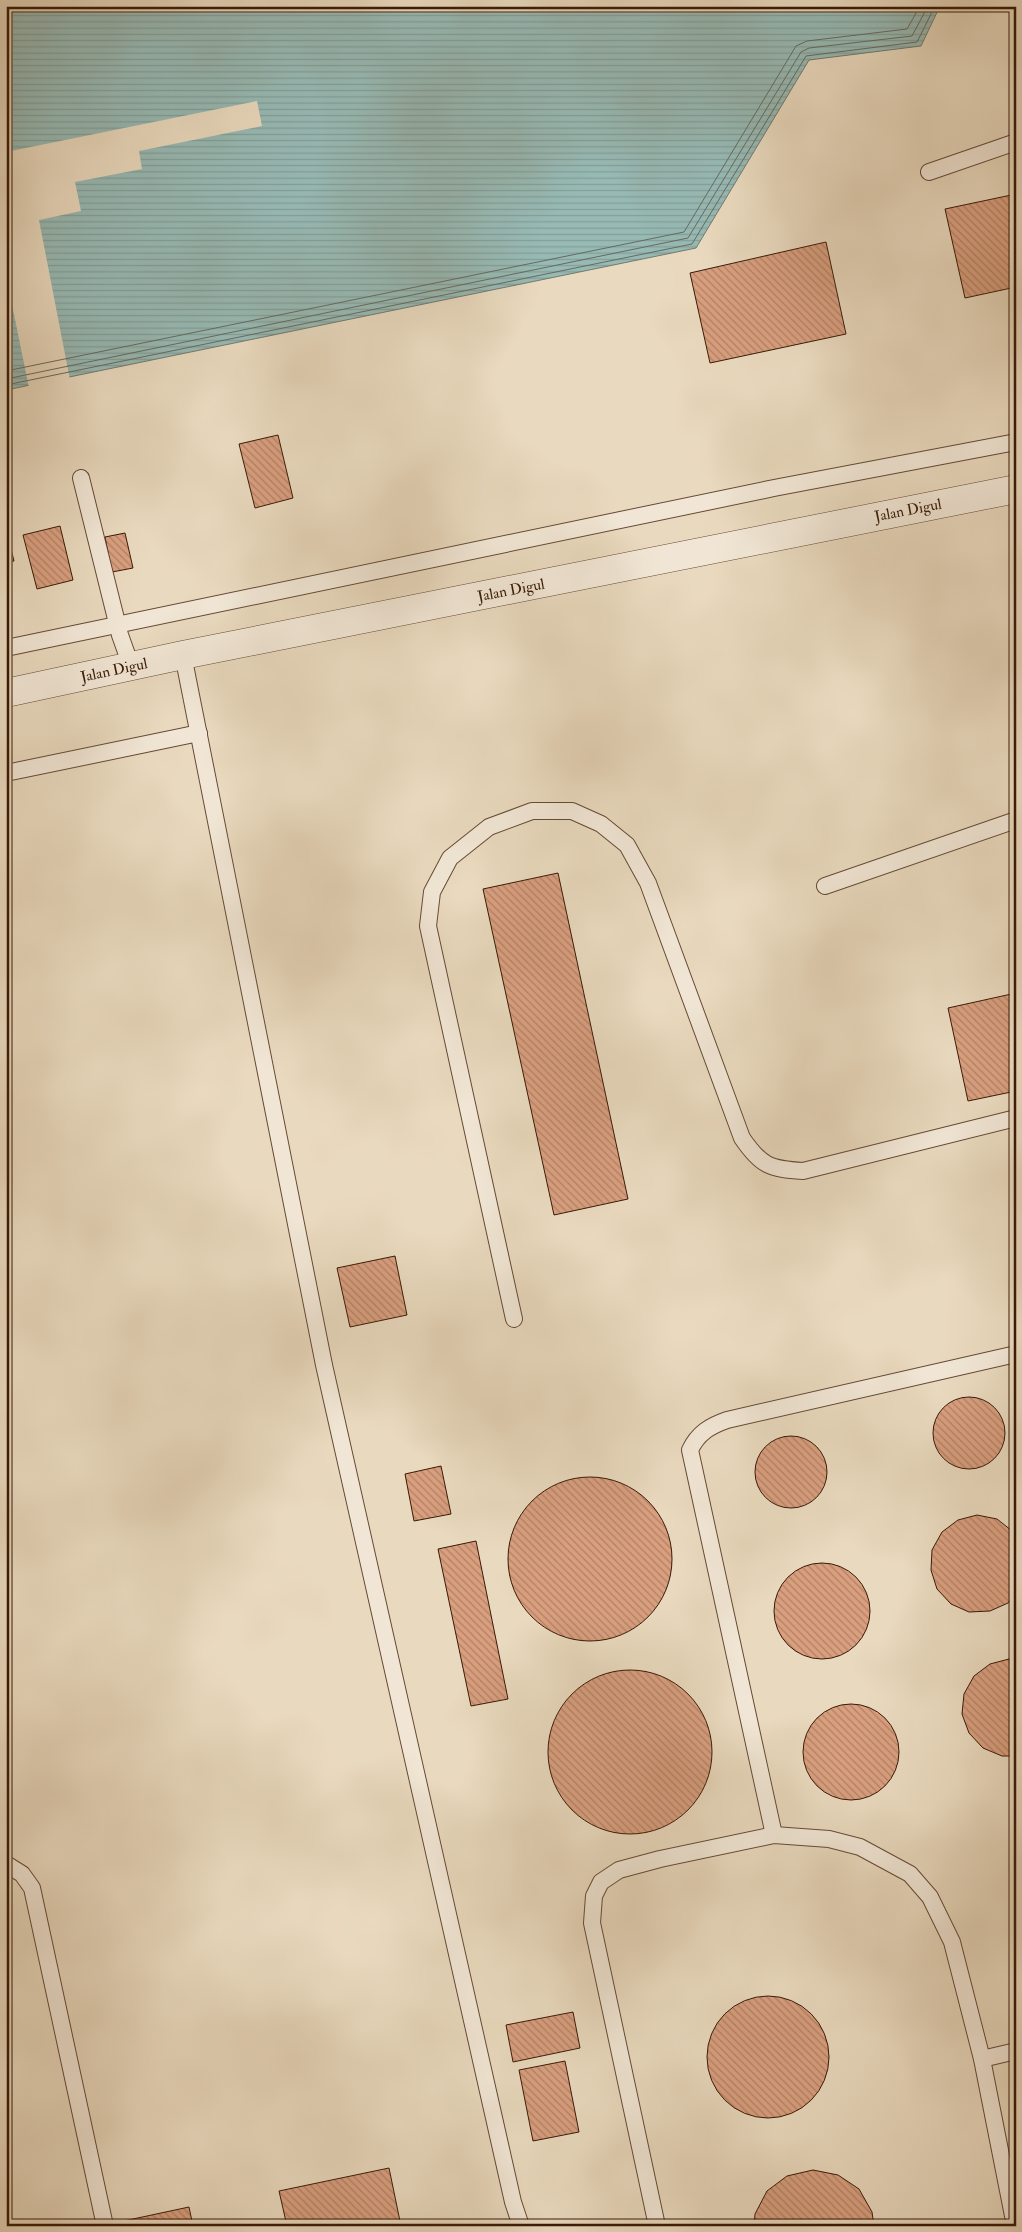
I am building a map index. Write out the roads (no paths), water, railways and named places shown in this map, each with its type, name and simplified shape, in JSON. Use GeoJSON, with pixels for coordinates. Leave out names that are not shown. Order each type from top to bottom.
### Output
{"type":"FeatureCollection","features":[{"type":"Feature","properties":{"kind":"street","name":"Jalan Digul"},"geometry":{"type":"LineString","coordinates":[[6,693],[183,655],[1016,489]]}},
{"type":"Feature","properties":{"kind":"lane"},"geometry":{"type":"LineString","coordinates":[[929,172],[1016,142]]}},
{"type":"Feature","properties":{"kind":"lane"},"geometry":{"type":"LineString","coordinates":[[6,648],[774,488],[1016,442]]}},
{"type":"Feature","properties":{"kind":"lane"},"geometry":{"type":"LineString","coordinates":[[81,478],[118,625],[131,666]]}},
{"type":"Feature","properties":{"kind":"lane"},"geometry":{"type":"LineString","coordinates":[[183,655],[324,1365],[513,2202],[521,2226]]}},
{"type":"Feature","properties":{"kind":"lane"},"geometry":{"type":"LineString","coordinates":[[6,773],[199,733]]}},
{"type":"Feature","properties":{"kind":"lane"},"geometry":{"type":"LineString","coordinates":[[514,1319],[428,926],[432,892],[450,858],[489,827],[532,811],[572,811],[601,824],[626,845],[648,883],[742,1138],[756,1157],[777,1169],[803,1171],[1016,1118]]}},
{"type":"Feature","properties":{"kind":"lane"},"geometry":{"type":"LineString","coordinates":[[825,886],[1016,820]]}},
{"type":"Feature","properties":{"kind":"lane"},"geometry":{"type":"LineString","coordinates":[[774,1835],[690,1458],[692,1445],[703,1432],[714,1424],[727,1420],[1016,1354]]}},
{"type":"Feature","properties":{"kind":"lane"},"geometry":{"type":"LineString","coordinates":[[657,2226],[592,1922],[594,1896],[601,1882],[619,1870],[660,1859],[774,1835],[829,1839],[860,1847],[910,1874],[930,1897],[952,1942],[1009,2161],[1014,2226]]}},
{"type":"Feature","properties":{"kind":"lane"},"geometry":{"type":"LineString","coordinates":[[6,1864],[22,1874],[32,1888],[105,2226]]}},
{"type":"Feature","properties":{"kind":"lane"},"geometry":{"type":"LineString","coordinates":[[982,2058],[1016,2051]]}},
{"type":"Feature","properties":{"kind":"water"},"geometry":{"type":"Polygon","coordinates":[[[6,6],[940,6],[921,46],[809,60],[696,248],[6,390],[6,6]]]}}]}
